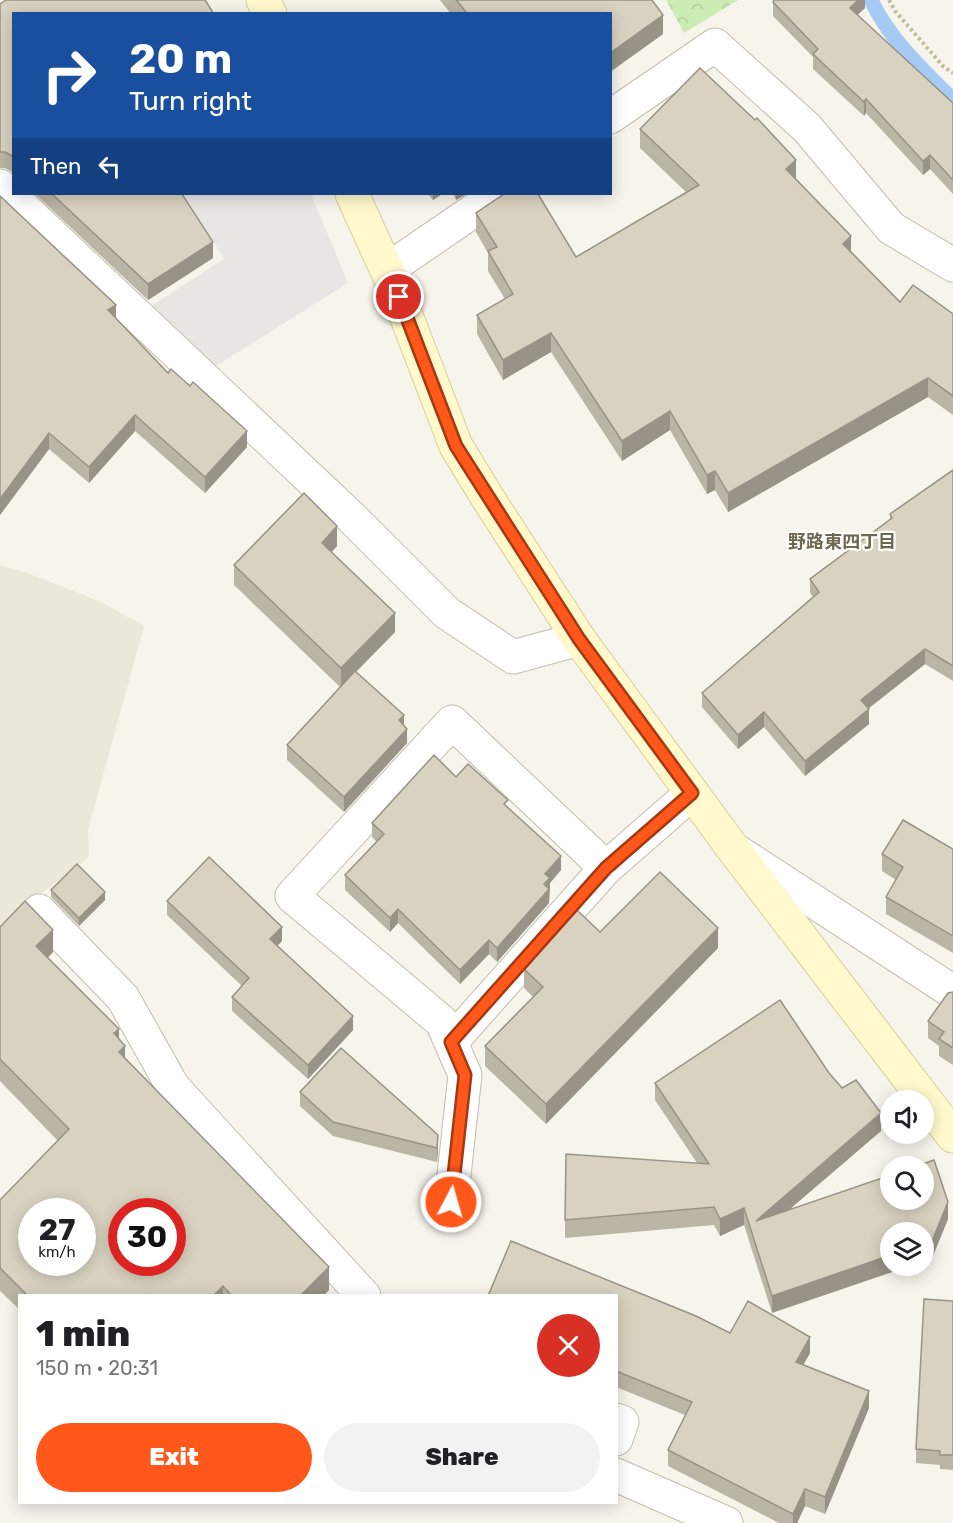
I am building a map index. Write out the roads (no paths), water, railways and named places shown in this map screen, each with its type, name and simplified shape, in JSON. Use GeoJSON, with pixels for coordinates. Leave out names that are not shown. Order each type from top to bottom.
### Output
{"type":"FeatureCollection","features":[{"type":"Feature","properties":{"kind":"street"},"geometry":{"type":"LineString","coordinates":[[612,116],[715,45],[807,128],[891,228],[953,265]]}},
{"type":"Feature","properties":{"kind":"street"},"geometry":{"type":"LineString","coordinates":[[0,186],[352,518],[447,613],[513,657],[579,639]]}},
{"type":"Feature","properties":{"kind":"street"},"geometry":{"type":"LineString","coordinates":[[352,195],[387,270],[456,446],[579,639],[734,850],[953,1136]]}},
{"type":"Feature","properties":{"kind":"street"},"geometry":{"type":"LineString","coordinates":[[387,270],[497,195]]}},
{"type":"Feature","properties":{"kind":"street"},"geometry":{"type":"LineString","coordinates":[[451,1202],[465,1075],[442,1022],[292,896],[452,722],[606,868]]}},
{"type":"Feature","properties":{"kind":"street"},"geometry":{"type":"LineString","coordinates":[[451,1042],[606,868],[692,793]]}},
{"type":"Feature","properties":{"kind":"street"},"geometry":{"type":"LineString","coordinates":[[734,850],[953,992]]}},
{"type":"Feature","properties":{"kind":"street"},"geometry":{"type":"LineString","coordinates":[[39,911],[123,998],[173,1087],[362,1294]]}},
{"type":"Feature","properties":{"kind":"street"},"geometry":{"type":"LineString","coordinates":[[618,1421],[622,1422],[618,1433]]}},
{"type":"Feature","properties":{"kind":"street"},"geometry":{"type":"LineString","coordinates":[[618,1476],[726,1523]]}},
{"type":"Feature","properties":{"kind":"waterway"},"geometry":{"type":"LineString","coordinates":[[871,0],[897,41],[953,100]]}},
{"type":"Feature","properties":{"kind":"district","name":"野路東四丁目"},"geometry":{"type":"Point","coordinates":[842,542]}}]}
